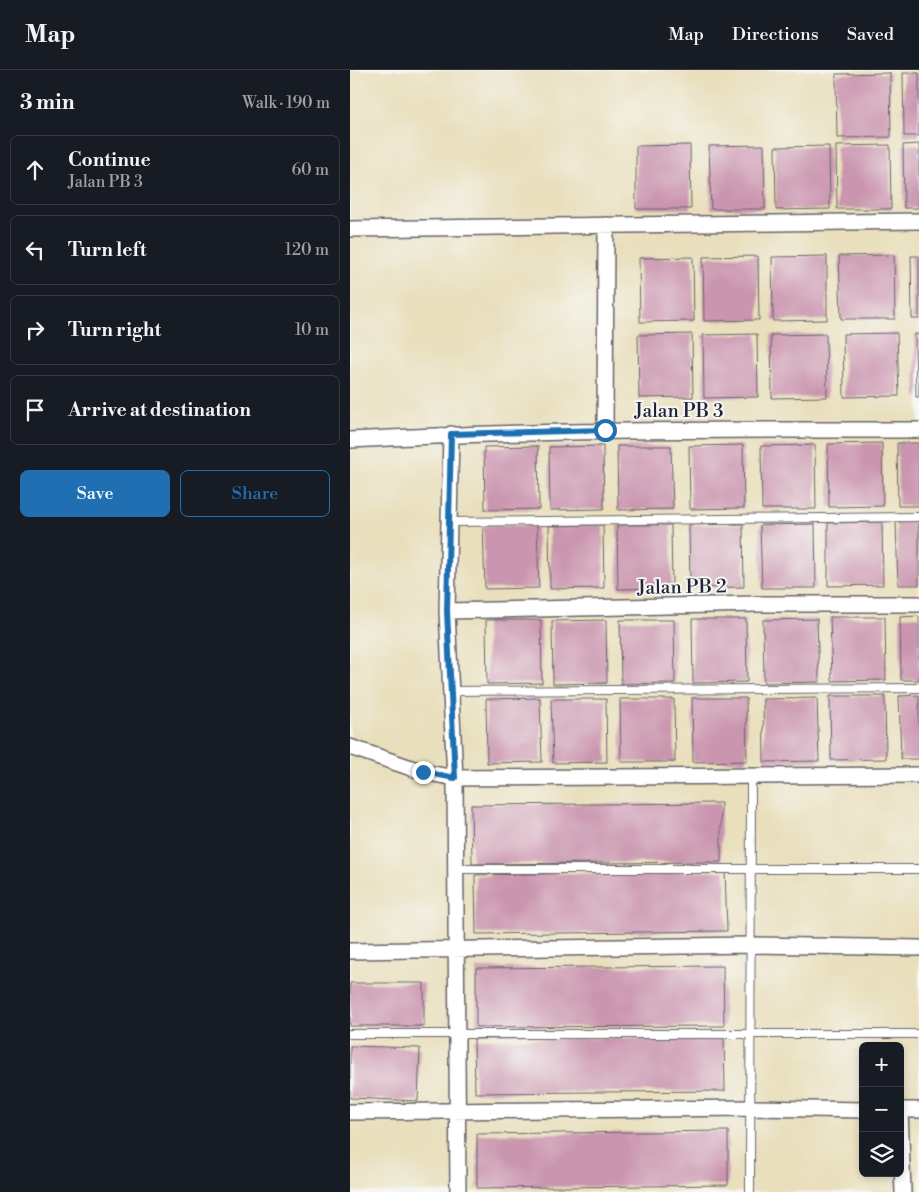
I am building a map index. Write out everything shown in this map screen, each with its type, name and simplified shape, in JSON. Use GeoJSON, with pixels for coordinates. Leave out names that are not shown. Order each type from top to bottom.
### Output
{"type":"FeatureCollection","features":[{"type":"Feature","properties":{"kind":"street"},"geometry":{"type":"LineString","coordinates":[[350,229],[919,221]]}},
{"type":"Feature","properties":{"kind":"street"},"geometry":{"type":"LineString","coordinates":[[605,430],[606,225]]}},
{"type":"Feature","properties":{"kind":"street","name":"Jalan PB 3"},"geometry":{"type":"LineString","coordinates":[[350,440],[451,434],[605,430],[919,430]]}},
{"type":"Feature","properties":{"kind":"street"},"geometry":{"type":"LineString","coordinates":[[451,434],[447,611],[455,778],[454,948],[458,1192]]}},
{"type":"Feature","properties":{"kind":"street","name":"Jalan PB 2"},"geometry":{"type":"LineString","coordinates":[[447,611],[757,604],[919,604]]}},
{"type":"Feature","properties":{"kind":"street"},"geometry":{"type":"LineString","coordinates":[[350,747],[423,772],[455,778],[919,776]]}},
{"type":"Feature","properties":{"kind":"street"},"geometry":{"type":"LineString","coordinates":[[350,951],[750,945],[919,948]]}},
{"type":"Feature","properties":{"kind":"street"},"geometry":{"type":"LineString","coordinates":[[350,1112],[456,1109],[750,1108],[859,1110]]}},
{"type":"Feature","properties":{"kind":"street"},"geometry":{"type":"LineString","coordinates":[[904,1110],[919,1110]]}},
{"type":"Feature","properties":{"kind":"street"},"geometry":{"type":"LineString","coordinates":[[901,1132],[903,1192]]}},
{"type":"Feature","properties":{"kind":"lane"},"geometry":{"type":"LineString","coordinates":[[449,522],[919,517]]}},
{"type":"Feature","properties":{"kind":"lane"},"geometry":{"type":"LineString","coordinates":[[450,691],[919,688]]}},
{"type":"Feature","properties":{"kind":"lane"},"geometry":{"type":"LineString","coordinates":[[750,1192],[751,776]]}},
{"type":"Feature","properties":{"kind":"lane"},"geometry":{"type":"LineString","coordinates":[[455,869],[919,869]]}},
{"type":"Feature","properties":{"kind":"lane"},"geometry":{"type":"LineString","coordinates":[[350,1034],[919,1034]]}},
{"type":"Feature","properties":{"kind":"building"},"geometry":{"type":"Polygon","coordinates":[[[890,73],[891,137],[837,138],[836,74],[890,73]]]}},
{"type":"Feature","properties":{"kind":"building"},"geometry":{"type":"Polygon","coordinates":[[[903,73],[919,73],[919,136],[904,136],[903,73]]]}},
{"type":"Feature","properties":{"kind":"building"},"geometry":{"type":"Polygon","coordinates":[[[919,144],[919,208],[904,208],[903,145],[919,144]]]}},
{"type":"Feature","properties":{"kind":"building"},"geometry":{"type":"Polygon","coordinates":[[[690,145],[691,209],[636,209],[636,146],[690,145]]]}},
{"type":"Feature","properties":{"kind":"building"},"geometry":{"type":"Polygon","coordinates":[[[764,145],[765,209],[711,209],[709,146],[764,145]]]}},
{"type":"Feature","properties":{"kind":"building"},"geometry":{"type":"Polygon","coordinates":[[[890,145],[891,209],[837,209],[836,146],[890,145]]]}},
{"type":"Feature","properties":{"kind":"building"},"geometry":{"type":"Polygon","coordinates":[[[829,146],[830,209],[776,210],[775,147],[829,146]]]}},
{"type":"Feature","properties":{"kind":"building"},"geometry":{"type":"Polygon","coordinates":[[[894,255],[895,319],[841,319],[839,256],[894,255]]]}},
{"type":"Feature","properties":{"kind":"building"},"geometry":{"type":"Polygon","coordinates":[[[758,256],[759,320],[704,321],[703,257],[758,256]]]}},
{"type":"Feature","properties":{"kind":"building"},"geometry":{"type":"Polygon","coordinates":[[[827,256],[827,320],[773,321],[772,257],[827,256]]]}},
{"type":"Feature","properties":{"kind":"building"},"geometry":{"type":"Polygon","coordinates":[[[911,256],[919,256],[919,319],[912,319],[911,256]]]}},
{"type":"Feature","properties":{"kind":"building"},"geometry":{"type":"Polygon","coordinates":[[[693,257],[694,321],[640,322],[639,258],[693,257]]]}},
{"type":"Feature","properties":{"kind":"building"},"geometry":{"type":"Polygon","coordinates":[[[897,333],[899,396],[844,397],[843,334],[897,333]]]}},
{"type":"Feature","properties":{"kind":"building"},"geometry":{"type":"Polygon","coordinates":[[[692,334],[693,397],[639,398],[638,335],[692,334]]]}},
{"type":"Feature","properties":{"kind":"building"},"geometry":{"type":"Polygon","coordinates":[[[757,334],[758,397],[704,398],[703,335],[757,334]]]}},
{"type":"Feature","properties":{"kind":"building"},"geometry":{"type":"Polygon","coordinates":[[[826,334],[827,397],[772,398],[771,335],[826,334]]]}},
{"type":"Feature","properties":{"kind":"building"},"geometry":{"type":"Polygon","coordinates":[[[915,334],[919,334],[919,397],[916,397],[915,334]]]}},
{"type":"Feature","properties":{"kind":"building"},"geometry":{"type":"Polygon","coordinates":[[[882,443],[883,506],[829,507],[828,444],[882,443]]]}},
{"type":"Feature","properties":{"kind":"building"},"geometry":{"type":"Polygon","coordinates":[[[897,443],[919,443],[919,506],[898,506],[897,443]]]}},
{"type":"Feature","properties":{"kind":"building"},"geometry":{"type":"Polygon","coordinates":[[[743,445],[744,508],[690,509],[689,446],[743,445]]]}},
{"type":"Feature","properties":{"kind":"building"},"geometry":{"type":"Polygon","coordinates":[[[815,445],[816,509],[762,509],[761,446],[815,445]]]}},
{"type":"Feature","properties":{"kind":"building"},"geometry":{"type":"Polygon","coordinates":[[[538,446],[539,509],[485,510],[484,447],[538,446]]]}},
{"type":"Feature","properties":{"kind":"building"},"geometry":{"type":"Polygon","coordinates":[[[603,446],[604,509],[550,510],[549,447],[603,446]]]}},
{"type":"Feature","properties":{"kind":"building"},"geometry":{"type":"Polygon","coordinates":[[[617,446],[671,446],[673,509],[618,510],[617,446]]]}},
{"type":"Feature","properties":{"kind":"building"},"geometry":{"type":"Polygon","coordinates":[[[919,521],[919,585],[898,585],[896,522],[919,521]]]}},
{"type":"Feature","properties":{"kind":"building"},"geometry":{"type":"Polygon","coordinates":[[[882,522],[883,585],[828,586],[828,523],[882,522]]]}},
{"type":"Feature","properties":{"kind":"building"},"geometry":{"type":"Polygon","coordinates":[[[743,524],[744,587],[690,588],[689,525],[743,524]]]}},
{"type":"Feature","properties":{"kind":"building"},"geometry":{"type":"Polygon","coordinates":[[[815,524],[816,588],[762,588],[760,525],[815,524]]]}},
{"type":"Feature","properties":{"kind":"building"},"geometry":{"type":"Polygon","coordinates":[[[537,525],[539,588],[485,589],[483,526],[537,525]]]}},
{"type":"Feature","properties":{"kind":"building"},"geometry":{"type":"Polygon","coordinates":[[[603,525],[604,588],[550,589],[549,526],[603,525]]]}},
{"type":"Feature","properties":{"kind":"building"},"geometry":{"type":"Polygon","coordinates":[[[617,525],[671,525],[672,588],[618,589],[617,525]]]}},
{"type":"Feature","properties":{"kind":"building"},"geometry":{"type":"Polygon","coordinates":[[[919,616],[919,680],[901,680],[900,617],[919,616]]]}},
{"type":"Feature","properties":{"kind":"building"},"geometry":{"type":"Polygon","coordinates":[[[830,617],[885,617],[886,680],[832,681],[830,617]]]}},
{"type":"Feature","properties":{"kind":"building"},"geometry":{"type":"Polygon","coordinates":[[[692,619],[746,619],[747,682],[693,683],[692,619]]]}},
{"type":"Feature","properties":{"kind":"building"},"geometry":{"type":"Polygon","coordinates":[[[817,619],[819,682],[764,683],[763,620],[817,619]]]}},
{"type":"Feature","properties":{"kind":"building"},"geometry":{"type":"Polygon","coordinates":[[[486,620],[541,620],[542,683],[487,684],[486,620]]]}},
{"type":"Feature","properties":{"kind":"building"},"geometry":{"type":"Polygon","coordinates":[[[606,620],[607,683],[553,684],[552,621],[606,620]]]}},
{"type":"Feature","properties":{"kind":"building"},"geometry":{"type":"Polygon","coordinates":[[[620,620],[674,620],[675,683],[621,684],[620,620]]]}},
{"type":"Feature","properties":{"kind":"building"},"geometry":{"type":"Polygon","coordinates":[[[919,695],[919,759],[901,759],[899,696],[919,695]]]}},
{"type":"Feature","properties":{"kind":"building"},"geometry":{"type":"Polygon","coordinates":[[[830,696],[885,696],[886,759],[831,760],[830,696]]]}},
{"type":"Feature","properties":{"kind":"building"},"geometry":{"type":"Polygon","coordinates":[[[540,698],[542,762],[487,763],[486,699],[540,698]]]}},
{"type":"Feature","properties":{"kind":"building"},"geometry":{"type":"Polygon","coordinates":[[[692,698],[746,698],[747,761],[693,762],[692,698]]]}},
{"type":"Feature","properties":{"kind":"building"},"geometry":{"type":"Polygon","coordinates":[[[817,698],[819,761],[764,762],[763,699],[817,698]]]}},
{"type":"Feature","properties":{"kind":"building"},"geometry":{"type":"Polygon","coordinates":[[[551,699],[606,699],[607,762],[553,763],[551,699]]]}},
{"type":"Feature","properties":{"kind":"building"},"geometry":{"type":"Polygon","coordinates":[[[620,699],[674,699],[675,762],[621,762],[620,699]]]}},
{"type":"Feature","properties":{"kind":"building"},"geometry":{"type":"Polygon","coordinates":[[[721,803],[721,862],[472,864],[471,805],[721,803]]]}},
{"type":"Feature","properties":{"kind":"building"},"geometry":{"type":"Polygon","coordinates":[[[725,871],[727,931],[476,934],[475,875],[725,871]]]}},
{"type":"Feature","properties":{"kind":"building"},"geometry":{"type":"Polygon","coordinates":[[[723,966],[724,1026],[476,1027],[476,968],[723,966]]]}},
{"type":"Feature","properties":{"kind":"building"},"geometry":{"type":"Polygon","coordinates":[[[350,983],[424,983],[424,1026],[350,1026],[350,983]]]}},
{"type":"Feature","properties":{"kind":"building"},"geometry":{"type":"Polygon","coordinates":[[[724,1037],[725,1091],[475,1093],[474,1039],[724,1037]]]}},
{"type":"Feature","properties":{"kind":"building"},"geometry":{"type":"Polygon","coordinates":[[[350,1046],[420,1048],[418,1101],[350,1098],[350,1046]]]}},
{"type":"Feature","properties":{"kind":"building"},"geometry":{"type":"Polygon","coordinates":[[[728,1131],[728,1185],[477,1188],[477,1134],[728,1131]]]}},
{"type":"Feature","properties":{"kind":"route"},"geometry":{"type":"LineString","coordinates":[[423,772],[455,778],[447,611],[451,434],[605,430]]}}]}
